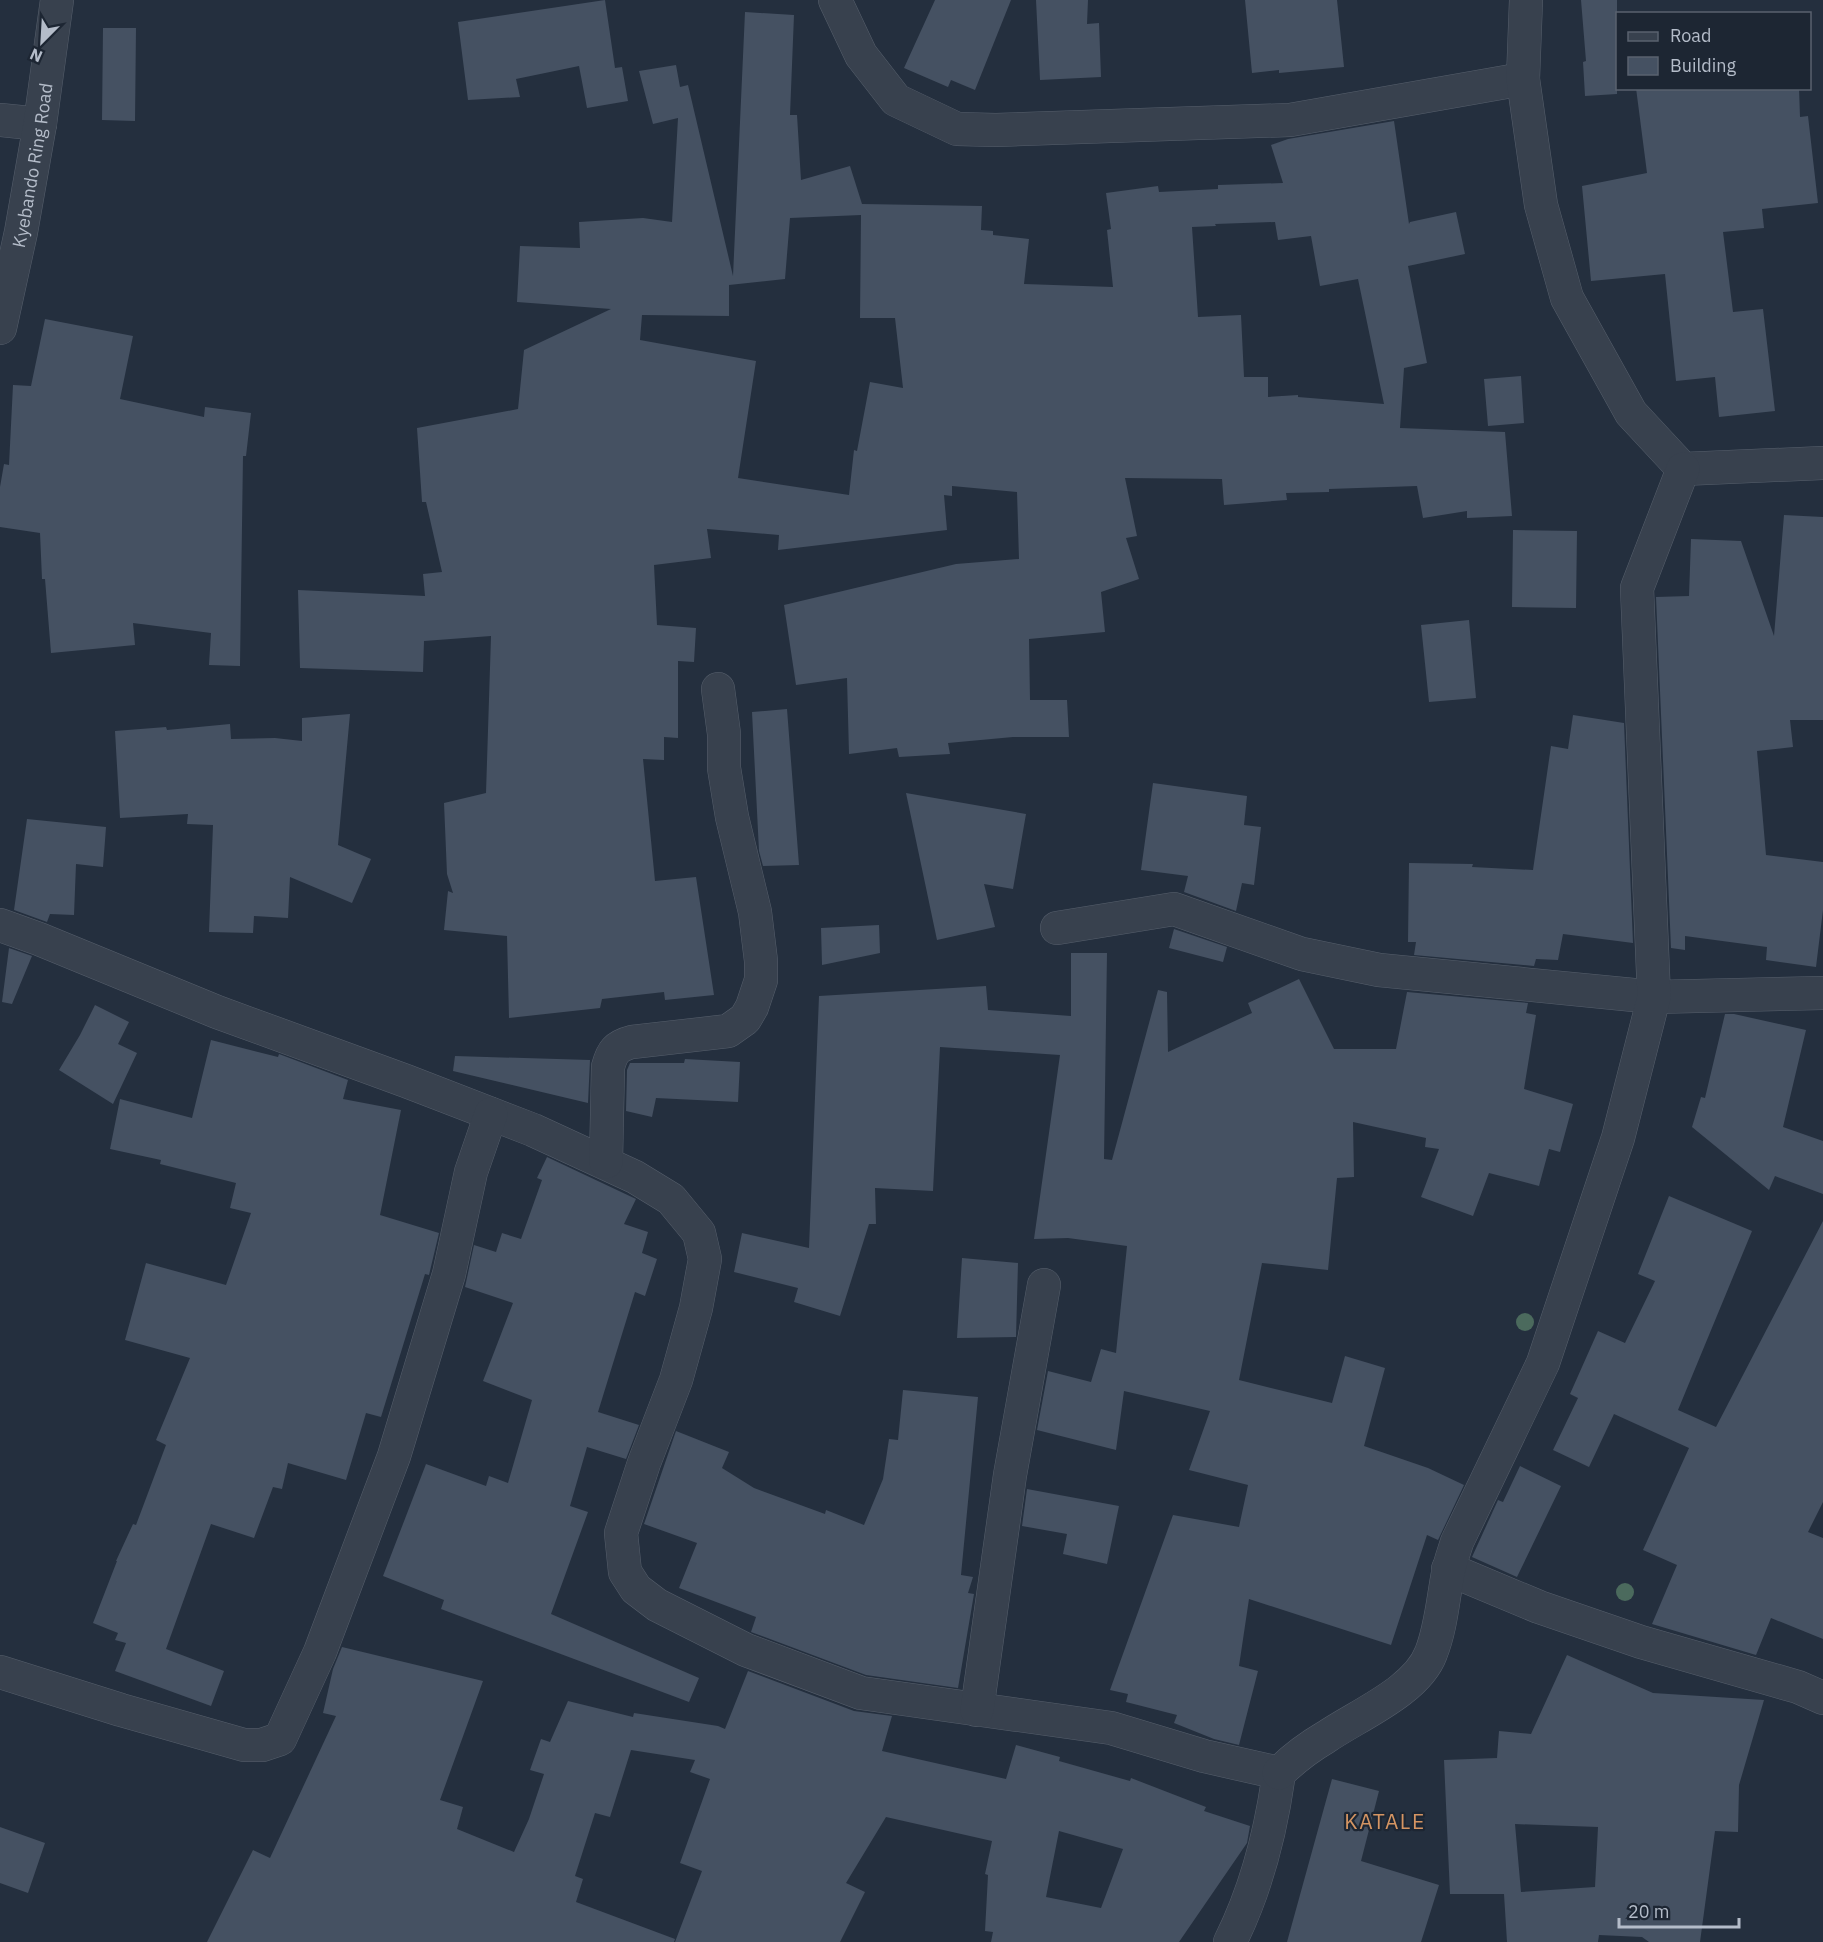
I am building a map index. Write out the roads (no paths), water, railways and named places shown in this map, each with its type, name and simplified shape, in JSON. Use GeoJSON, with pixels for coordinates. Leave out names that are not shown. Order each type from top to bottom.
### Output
{"type":"FeatureCollection","features":[{"type":"Feature","properties":{"kind":"street","name":"Kyebando Ring Road"},"geometry":{"type":"LineString","coordinates":[[0,328],[21,232],[40,124],[57,0]]}},
{"type":"Feature","properties":{"kind":"street"},"geometry":{"type":"LineString","coordinates":[[836,0],[861,55],[897,100],[957,129],[996,130],[1279,121],[1523,79]]}},
{"type":"Feature","properties":{"kind":"street"},"geometry":{"type":"LineString","coordinates":[[1526,0],[1523,79],[1541,205],[1567,298],[1631,413],[1683,469],[1823,463]]}},
{"type":"Feature","properties":{"kind":"street"},"geometry":{"type":"LineString","coordinates":[[0,120],[40,124]]}},
{"type":"Feature","properties":{"kind":"street"},"geometry":{"type":"LineString","coordinates":[[1230,1942],[1258,1876],[1273,1816],[1279,1773],[1327,1736],[1378,1707],[1422,1672],[1431,1654],[1438,1631],[1448,1569],[1465,1523],[1543,1363],[1618,1138],[1654,997],[1637,588],[1683,469]]}},
{"type":"Feature","properties":{"kind":"street"},"geometry":{"type":"LineString","coordinates":[[606,1162],[608,1067],[611,1056],[618,1046],[632,1042],[728,1031],[745,1019],[752,1007],[761,980],[755,912],[732,817],[724,768],[724,734],[718,689]]}},
{"type":"Feature","properties":{"kind":"street"},"geometry":{"type":"LineString","coordinates":[[1057,928],[1174,909],[1302,954],[1379,970],[1654,997],[1823,993]]}},
{"type":"Feature","properties":{"kind":"street"},"geometry":{"type":"LineString","coordinates":[[0,925],[217,1012],[491,1114],[606,1162],[671,1199],[699,1233],[705,1259],[696,1308],[676,1380],[644,1463],[621,1533],[625,1572],[636,1589],[657,1605],[747,1650],[861,1693],[1111,1728],[1204,1756],[1279,1773]]}},
{"type":"Feature","properties":{"kind":"street"},"geometry":{"type":"LineString","coordinates":[[0,1672],[244,1745],[262,1745],[280,1739],[320,1652],[394,1456],[448,1274],[471,1172],[491,1114]]}},
{"type":"Feature","properties":{"kind":"street"},"geometry":{"type":"LineString","coordinates":[[977,1710],[1010,1475],[1044,1285]]}},
{"type":"Feature","properties":{"kind":"street"},"geometry":{"type":"LineString","coordinates":[[1448,1569],[1539,1607],[1641,1642],[1798,1687],[1823,1698]]}},
{"type":"Feature","properties":{"kind":"district","name":"KATALE"},"geometry":{"type":"Point","coordinates":[1385,1821]}}]}
